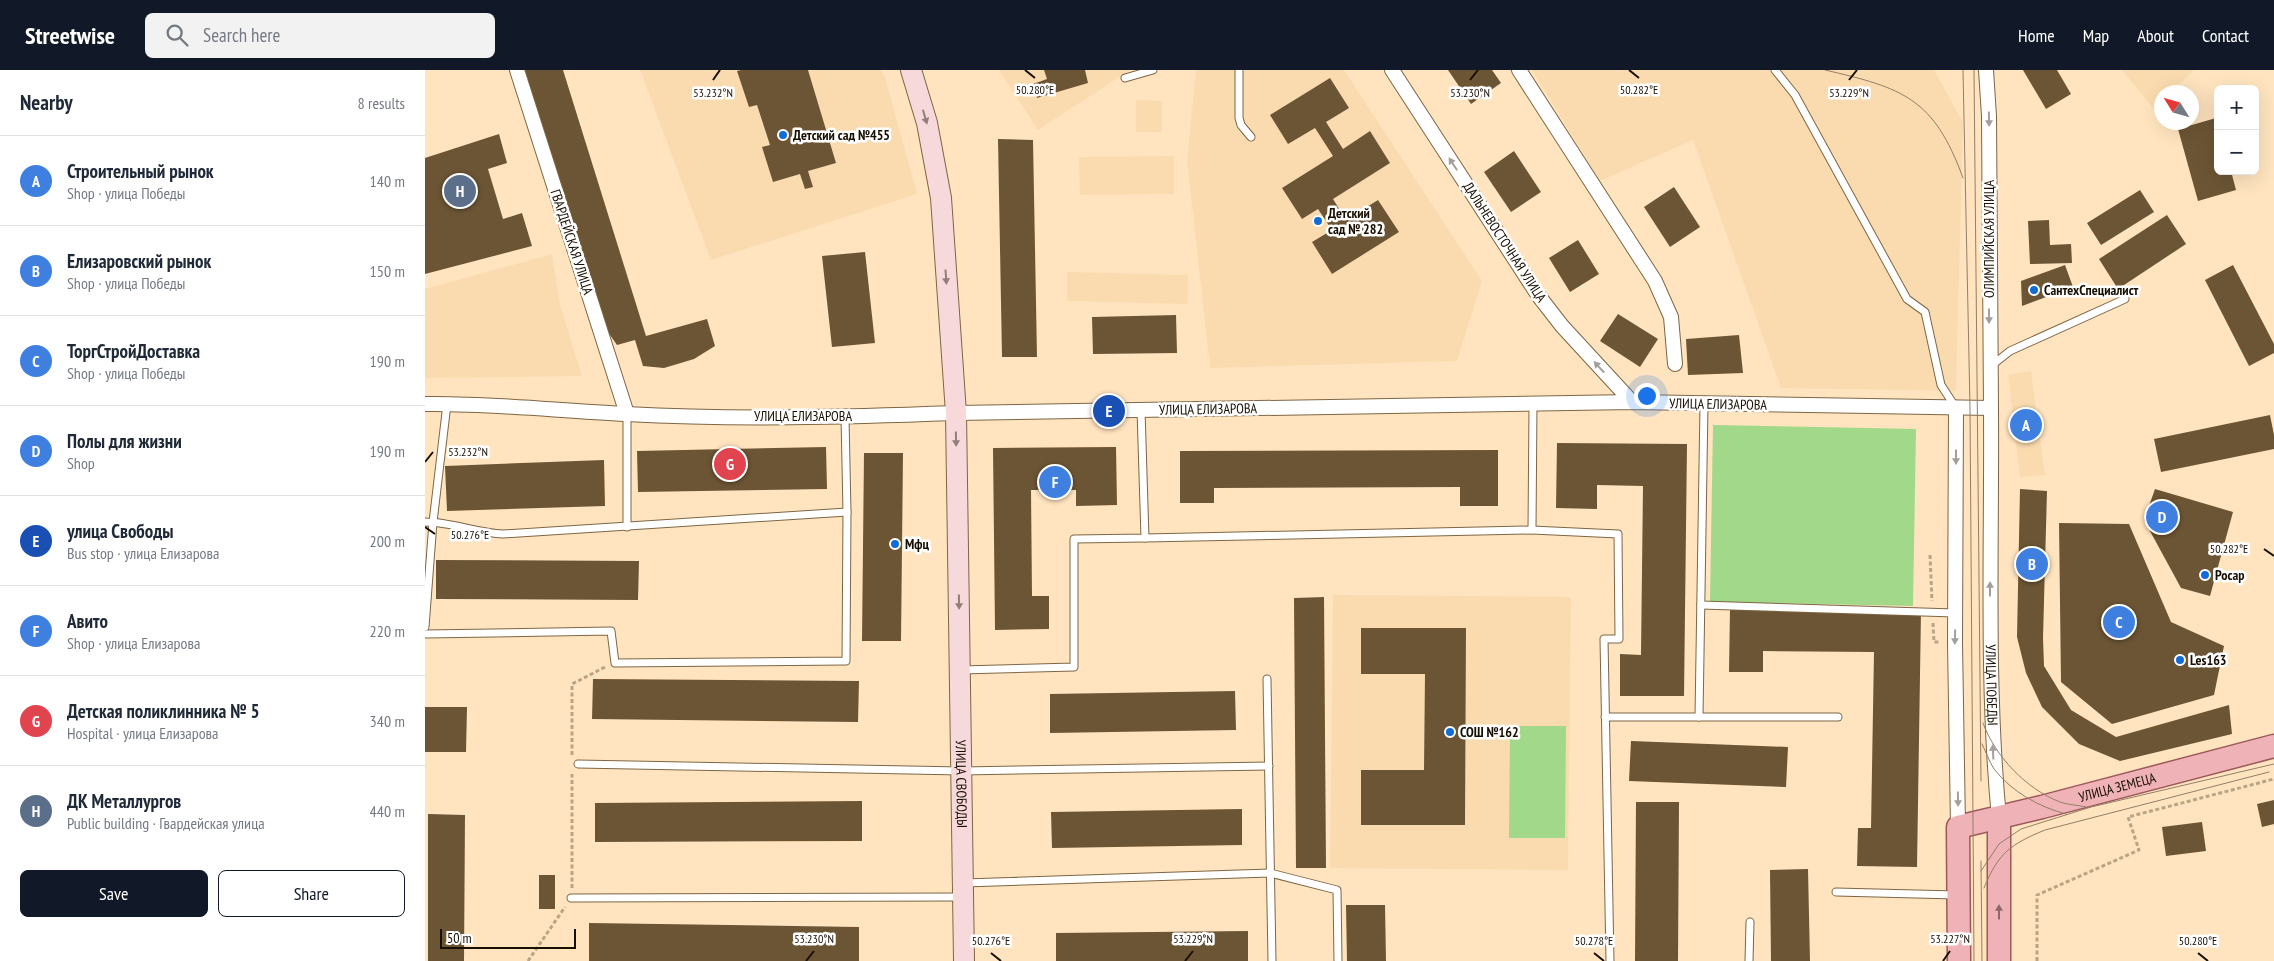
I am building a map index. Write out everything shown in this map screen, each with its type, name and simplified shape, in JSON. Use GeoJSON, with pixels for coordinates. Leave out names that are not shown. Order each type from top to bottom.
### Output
{"type":"FeatureCollection","features":[{"type":"Feature","properties":{"kind":"main road","name":"УЛИЦА ЗЕМЕЦА"},"geometry":{"type":"LineString","coordinates":[[1959,827],[2274,746]]}},
{"type":"Feature","properties":{"kind":"main road","name":"УЛИЦА ПОБЕДЫ"},"geometry":{"type":"LineString","coordinates":[[1999,818],[1999,961]]}},
{"type":"Feature","properties":{"kind":"main road"},"geometry":{"type":"LineString","coordinates":[[1959,827],[1959,961]]}},
{"type":"Feature","properties":{"kind":"street","name":"ГВАРДЕЙСКАЯ УЛИЦА"},"geometry":{"type":"LineString","coordinates":[[517,70],[627,414]]}},
{"type":"Feature","properties":{"kind":"street","name":"УЛИЦА СВОБОДЫ"},"geometry":{"type":"LineString","coordinates":[[911,70],[927,123],[941,198],[956,413],[964,961]]}},
{"type":"Feature","properties":{"kind":"street","name":"ДАЛЬНЕВОСТОЧНАЯ УЛИЦА"},"geometry":{"type":"LineString","coordinates":[[1392,70],[1539,295],[1562,326],[1632,402]]}},
{"type":"Feature","properties":{"kind":"street"},"geometry":{"type":"LineString","coordinates":[[1519,70],[1655,281],[1671,316],[1675,364]]}},
{"type":"Feature","properties":{"kind":"street","name":"ОЛИМПИЙСКАЯ УЛИЦА"},"geometry":{"type":"LineString","coordinates":[[1986,70],[1989,116],[1989,367],[1991,408]]}},
{"type":"Feature","properties":{"kind":"street","name":"УЛИЦА ЕЛИЗАРОВА"},"geometry":{"type":"LineString","coordinates":[[425,404],[627,414],[845,417],[956,413],[1632,402],[1991,408]]}},
{"type":"Feature","properties":{"kind":"street"},"geometry":{"type":"LineString","coordinates":[[1957,408],[1955,613],[1959,827]]}},
{"type":"Feature","properties":{"kind":"street","name":"УЛИЦА ПОБЕДЫ"},"geometry":{"type":"LineString","coordinates":[[1991,408],[1990,645],[1993,743],[1999,818]]}},
{"type":"Feature","properties":{"kind":"lane"},"geometry":{"type":"LineString","coordinates":[[1125,78],[1153,70]]}},
{"type":"Feature","properties":{"kind":"lane"},"geometry":{"type":"LineString","coordinates":[[1239,70],[1239,118],[1241,125],[1251,138]]}},
{"type":"Feature","properties":{"kind":"lane"},"geometry":{"type":"LineString","coordinates":[[1775,70],[1795,95],[1907,299],[1925,312],[1941,385],[1957,408]]}},
{"type":"Feature","properties":{"kind":"lane"},"geometry":{"type":"LineString","coordinates":[[1989,367],[2010,351],[2125,299]]}},
{"type":"Feature","properties":{"kind":"lane"},"geometry":{"type":"LineString","coordinates":[[425,627],[433,522],[447,404]]}},
{"type":"Feature","properties":{"kind":"lane"},"geometry":{"type":"LineString","coordinates":[[1532,530],[1533,404]]}},
{"type":"Feature","properties":{"kind":"lane"},"geometry":{"type":"LineString","coordinates":[[1699,717],[1705,404]]}},
{"type":"Feature","properties":{"kind":"lane"},"geometry":{"type":"LineString","coordinates":[[1141,410],[1145,538]]}},
{"type":"Feature","properties":{"kind":"lane"},"geometry":{"type":"LineString","coordinates":[[627,414],[627,527]]}},
{"type":"Feature","properties":{"kind":"lane"},"geometry":{"type":"LineString","coordinates":[[425,634],[611,630],[615,663],[846,661],[847,512],[845,417]]}},
{"type":"Feature","properties":{"kind":"lane"},"geometry":{"type":"LineString","coordinates":[[425,522],[486,533],[503,534],[847,512]]}},
{"type":"Feature","properties":{"kind":"lane"},"geometry":{"type":"LineString","coordinates":[[960,670],[1074,668],[1074,539],[1532,530],[1617,534],[1619,639],[1604,640],[1611,961]]}},
{"type":"Feature","properties":{"kind":"lane"},"geometry":{"type":"LineString","coordinates":[[1701,605],[1955,613]]}},
{"type":"Feature","properties":{"kind":"lane"},"geometry":{"type":"LineString","coordinates":[[1267,679],[1272,961]]}},
{"type":"Feature","properties":{"kind":"lane"},"geometry":{"type":"LineString","coordinates":[[1605,717],[1838,718]]}},
{"type":"Feature","properties":{"kind":"lane"},"geometry":{"type":"LineString","coordinates":[[575,763],[962,771],[1269,766]]}},
{"type":"Feature","properties":{"kind":"lane"},"geometry":{"type":"LineString","coordinates":[[571,898],[964,890],[1271,873],[1337,890],[1338,961]]}},
{"type":"Feature","properties":{"kind":"lane"},"geometry":{"type":"LineString","coordinates":[[1836,892],[1959,895]]}},
{"type":"Feature","properties":{"kind":"lane"},"geometry":{"type":"LineString","coordinates":[[1749,961],[1750,922]]}},
{"type":"Feature","properties":{"kind":"path"},"geometry":{"type":"LineString","coordinates":[[575,763],[572,684],[615,663]]}},
{"type":"Feature","properties":{"kind":"path"},"geometry":{"type":"LineString","coordinates":[[528,961],[571,898],[572,771]]}},
{"type":"Feature","properties":{"kind":"path"},"geometry":{"type":"LineString","coordinates":[[2037,961],[2037,895],[2139,850],[2128,817],[2274,779]]}},
{"type":"Feature","properties":{"kind":"shaded area","name":"Детский сад №455"},"geometry":{"type":"Polygon","coordinates":[[[640,70],[881,70],[885,77],[917,194],[711,260],[640,70]]]}},
{"type":"Feature","properties":{"kind":"shaded area"},"geometry":{"type":"Polygon","coordinates":[[[999,70],[1130,70],[1038,130],[999,70]]]}},
{"type":"Feature","properties":{"kind":"shaded area","name":"Детский сад № 282"},"geometry":{"type":"Polygon","coordinates":[[[1196,70],[1344,70],[1482,281],[1457,361],[1210,368],[1187,161],[1196,70]]]}},
{"type":"Feature","properties":{"kind":"shaded area"},"geometry":{"type":"Polygon","coordinates":[[[1532,70],[1934,70],[1963,122],[1956,391],[1781,388],[1693,140],[1600,181],[1532,70]]]}},
{"type":"Feature","properties":{"kind":"shaded area"},"geometry":{"type":"Polygon","coordinates":[[[2122,70],[2194,70],[2179,85],[2154,85],[2154,109],[2122,70]]]}},
{"type":"Feature","properties":{"kind":"shaded area"},"geometry":{"type":"Polygon","coordinates":[[[1136,100],[1162,101],[1162,132],[1136,132],[1136,100]]]}},
{"type":"Feature","properties":{"kind":"shaded area"},"geometry":{"type":"Polygon","coordinates":[[[1174,156],[1174,194],[1080,195],[1079,157],[1174,156]]]}},
{"type":"Feature","properties":{"kind":"shaded area"},"geometry":{"type":"Polygon","coordinates":[[[552,254],[560,305],[582,376],[425,378],[425,289],[552,254]]]}},
{"type":"Feature","properties":{"kind":"shaded area"},"geometry":{"type":"Polygon","coordinates":[[[1067,272],[1188,275],[1188,304],[1067,301],[1067,272]]]}},
{"type":"Feature","properties":{"kind":"shaded area"},"geometry":{"type":"Polygon","coordinates":[[[2031,371],[2045,475],[2020,477],[2008,375],[2031,371]]]}},
{"type":"Feature","properties":{"kind":"shaded area","name":"СОШ №162"},"geometry":{"type":"Polygon","coordinates":[[[1333,595],[1571,597],[1568,870],[1330,868],[1333,595]]]}},
{"type":"Feature","properties":{"kind":"green space"},"geometry":{"type":"Polygon","coordinates":[[[1713,425],[1916,429],[1913,606],[1710,602],[1713,425]]]}},
{"type":"Feature","properties":{"kind":"green space"},"geometry":{"type":"Polygon","coordinates":[[[1510,726],[1566,726],[1565,838],[1509,838],[1510,726]]]}},
{"type":"Feature","properties":{"kind":"building"},"geometry":{"type":"Polygon","coordinates":[[[524,70],[563,70],[646,336],[707,319],[715,346],[694,359],[664,368],[643,366],[635,340],[617,345],[603,325],[524,70]]]}},
{"type":"Feature","properties":{"kind":"building"},"geometry":{"type":"Polygon","coordinates":[[[808,70],[836,163],[808,171],[813,187],[805,189],[800,174],[773,182],[762,147],[770,145],[757,105],[749,107],[737,71],[808,70]]]}},
{"type":"Feature","properties":{"kind":"building"},"geometry":{"type":"Polygon","coordinates":[[[1044,70],[1085,70],[1088,83],[1037,98],[1033,84],[1047,79],[1044,70]]]}},
{"type":"Feature","properties":{"kind":"building"},"geometry":{"type":"Polygon","coordinates":[[[1448,70],[1492,70],[1501,83],[1471,104],[1448,70]]]}},
{"type":"Feature","properties":{"kind":"building"},"geometry":{"type":"Polygon","coordinates":[[[2023,70],[2057,70],[2071,94],[2046,109],[2023,70]]]}},
{"type":"Feature","properties":{"kind":"building"},"geometry":{"type":"Polygon","coordinates":[[[1330,78],[1349,108],[1326,122],[1343,149],[1370,131],[1390,163],[1333,199],[1346,220],[1378,200],[1399,232],[1332,274],[1312,242],[1332,230],[1318,209],[1302,219],[1282,188],[1333,156],[1315,128],[1288,144],[1270,115],[1330,78]]]}},
{"type":"Feature","properties":{"kind":"building"},"geometry":{"type":"Polygon","coordinates":[[[2214,119],[2214,175],[2232,175],[2236,190],[2198,201],[2178,130],[2199,130],[2199,123],[2214,119]]]}},
{"type":"Feature","properties":{"kind":"building"},"geometry":{"type":"Polygon","coordinates":[[[499,134],[507,163],[488,169],[503,219],[522,213],[532,246],[425,274],[425,158],[499,134]]]}},
{"type":"Feature","properties":{"kind":"building"},"geometry":{"type":"Polygon","coordinates":[[[998,139],[1033,140],[1037,357],[1002,357],[998,139]]]}},
{"type":"Feature","properties":{"kind":"building"},"geometry":{"type":"Polygon","coordinates":[[[1514,151],[1541,192],[1511,212],[1484,172],[1514,151]]]}},
{"type":"Feature","properties":{"kind":"building"},"geometry":{"type":"Polygon","coordinates":[[[1674,187],[1700,227],[1670,247],[1644,207],[1674,187]]]}},
{"type":"Feature","properties":{"kind":"building"},"geometry":{"type":"Polygon","coordinates":[[[2140,190],[2154,212],[2101,245],[2087,223],[2140,190]]]}},
{"type":"Feature","properties":{"kind":"building"},"geometry":{"type":"Polygon","coordinates":[[[2167,215],[2186,244],[2118,289],[2099,259],[2167,215]]]}},
{"type":"Feature","properties":{"kind":"building"},"geometry":{"type":"Polygon","coordinates":[[[2049,220],[2050,245],[2071,244],[2072,263],[2030,264],[2028,221],[2049,220]]]}},
{"type":"Feature","properties":{"kind":"building"},"geometry":{"type":"Polygon","coordinates":[[[1578,240],[1599,274],[1570,292],[1549,258],[1578,240]]]}},
{"type":"Feature","properties":{"kind":"building"},"geometry":{"type":"Polygon","coordinates":[[[865,252],[875,343],[832,347],[822,256],[865,252]]]}},
{"type":"Feature","properties":{"kind":"building"},"geometry":{"type":"Polygon","coordinates":[[[2065,265],[2073,287],[2022,306],[2021,281],[2065,265]]]}},
{"type":"Feature","properties":{"kind":"building"},"geometry":{"type":"Polygon","coordinates":[[[2233,265],[2274,344],[2274,353],[2249,366],[2205,280],[2233,265]]]}},
{"type":"Feature","properties":{"kind":"building"},"geometry":{"type":"Polygon","coordinates":[[[1618,314],[1658,339],[1640,367],[1600,341],[1618,314]]]}},
{"type":"Feature","properties":{"kind":"building"},"geometry":{"type":"Polygon","coordinates":[[[1176,315],[1177,353],[1093,354],[1092,317],[1176,315]]]}},
{"type":"Feature","properties":{"kind":"building"},"geometry":{"type":"Polygon","coordinates":[[[1739,335],[1743,373],[1688,375],[1686,339],[1739,335]]]}},
{"type":"Feature","properties":{"kind":"building"},"geometry":{"type":"Polygon","coordinates":[[[2270,415],[2274,435],[2274,449],[2161,472],[2154,439],[2270,415]]]}},
{"type":"Feature","properties":{"kind":"building"},"geometry":{"type":"Polygon","coordinates":[[[1557,443],[1687,444],[1684,696],[1620,696],[1620,654],[1641,655],[1643,486],[1597,485],[1597,509],[1556,508],[1557,443]]]}},
{"type":"Feature","properties":{"kind":"building"},"geometry":{"type":"Polygon","coordinates":[[[826,447],[827,489],[638,492],[637,451],[826,447]]]}},
{"type":"Feature","properties":{"kind":"building"},"geometry":{"type":"Polygon","coordinates":[[[1116,447],[1117,505],[1076,506],[1076,490],[1031,490],[1032,596],[1049,596],[1049,629],[995,630],[993,448],[1116,447]]]}},
{"type":"Feature","properties":{"kind":"building"},"geometry":{"type":"Polygon","coordinates":[[[1498,450],[1498,506],[1460,506],[1460,487],[1214,488],[1214,503],[1180,503],[1180,451],[1498,450]]]}},
{"type":"Feature","properties":{"kind":"building"},"geometry":{"type":"Polygon","coordinates":[[[864,453],[903,453],[901,641],[862,641],[864,453]]]}},
{"type":"Feature","properties":{"kind":"building"},"geometry":{"type":"Polygon","coordinates":[[[604,460],[605,506],[447,511],[445,466],[604,460]]]}},
{"type":"Feature","properties":{"kind":"building"},"geometry":{"type":"Polygon","coordinates":[[[2020,489],[2047,491],[2044,666],[2071,710],[2116,737],[2229,705],[2232,734],[2120,761],[2079,744],[2042,707],[2026,673],[2017,637],[2020,489]]]}},
{"type":"Feature","properties":{"kind":"building"},"geometry":{"type":"Polygon","coordinates":[[[2155,489],[2233,512],[2210,596],[2181,588],[2144,520],[2155,489]]]}},
{"type":"Feature","properties":{"kind":"building"},"geometry":{"type":"Polygon","coordinates":[[[2059,523],[2129,524],[2171,622],[2224,646],[2214,695],[2112,724],[2061,682],[2059,523]]]}},
{"type":"Feature","properties":{"kind":"building"},"geometry":{"type":"Polygon","coordinates":[[[436,560],[639,561],[638,600],[436,599],[436,560]]]}},
{"type":"Feature","properties":{"kind":"building"},"geometry":{"type":"Polygon","coordinates":[[[1324,597],[1326,868],[1296,868],[1294,598],[1324,597]]]}},
{"type":"Feature","properties":{"kind":"building"},"geometry":{"type":"Polygon","coordinates":[[[1730,609],[1921,611],[1917,867],[1857,866],[1858,828],[1871,828],[1874,652],[1763,651],[1763,672],[1729,672],[1730,609]]]}},
{"type":"Feature","properties":{"kind":"building"},"geometry":{"type":"Polygon","coordinates":[[[1361,628],[1466,628],[1465,825],[1361,825],[1361,770],[1424,770],[1425,674],[1361,674],[1361,628]]]}},
{"type":"Feature","properties":{"kind":"building"},"geometry":{"type":"Polygon","coordinates":[[[593,679],[859,681],[858,722],[592,719],[593,679]]]}},
{"type":"Feature","properties":{"kind":"building"},"geometry":{"type":"Polygon","coordinates":[[[1235,691],[1236,730],[1050,733],[1050,694],[1235,691]]]}},
{"type":"Feature","properties":{"kind":"building"},"geometry":{"type":"Polygon","coordinates":[[[425,707],[467,707],[466,752],[425,752],[425,707]]]}},
{"type":"Feature","properties":{"kind":"building"},"geometry":{"type":"Polygon","coordinates":[[[1631,741],[1788,747],[1786,787],[1629,781],[1631,741]]]}},
{"type":"Feature","properties":{"kind":"building"},"geometry":{"type":"Polygon","coordinates":[[[2274,800],[2274,824],[2262,827],[2257,804],[2274,800]]]}},
{"type":"Feature","properties":{"kind":"building"},"geometry":{"type":"Polygon","coordinates":[[[862,801],[862,841],[595,842],[595,803],[862,801]]]}},
{"type":"Feature","properties":{"kind":"building"},"geometry":{"type":"Polygon","coordinates":[[[1636,802],[1679,802],[1678,961],[1635,961],[1636,802]]]}},
{"type":"Feature","properties":{"kind":"building"},"geometry":{"type":"Polygon","coordinates":[[[1242,809],[1242,845],[1052,848],[1051,812],[1242,809]]]}},
{"type":"Feature","properties":{"kind":"building"},"geometry":{"type":"Polygon","coordinates":[[[428,814],[465,815],[464,961],[428,961],[428,814]]]}},
{"type":"Feature","properties":{"kind":"building"},"geometry":{"type":"Polygon","coordinates":[[[2202,822],[2206,851],[2166,856],[2162,827],[2202,822]]]}},
{"type":"Feature","properties":{"kind":"building"},"geometry":{"type":"Polygon","coordinates":[[[1808,869],[1810,961],[1771,961],[1770,870],[1808,869]]]}},
{"type":"Feature","properties":{"kind":"building"},"geometry":{"type":"Polygon","coordinates":[[[539,875],[555,875],[555,909],[539,909],[539,875]]]}},
{"type":"Feature","properties":{"kind":"building"},"geometry":{"type":"Polygon","coordinates":[[[1346,905],[1385,905],[1386,961],[1347,961],[1346,905]]]}},
{"type":"Feature","properties":{"kind":"building"},"geometry":{"type":"Polygon","coordinates":[[[589,923],[859,927],[859,961],[589,961],[589,923]]]}},
{"type":"Feature","properties":{"kind":"building"},"geometry":{"type":"Polygon","coordinates":[[[1248,931],[1248,961],[1056,961],[1056,933],[1248,931]]]}},
{"type":"Feature","properties":{"kind":"tram line"},"geometry":{"type":"LineString","coordinates":[[1825,70],[1875,83],[1895,91],[1912,101],[1927,113],[1940,130],[1952,151],[1963,178]]}},
{"type":"Feature","properties":{"kind":"tram line"},"geometry":{"type":"LineString","coordinates":[[1963,70],[1970,408],[1974,961]]}},
{"type":"Feature","properties":{"kind":"tram line"},"geometry":{"type":"LineString","coordinates":[[1974,70],[1981,781]]}},
{"type":"Feature","properties":{"kind":"tram line"},"geometry":{"type":"LineString","coordinates":[[1983,723],[1988,735],[2004,759],[2013,770],[2035,789],[2060,802],[2086,807]]}},
{"type":"Feature","properties":{"kind":"tram line"},"geometry":{"type":"LineString","coordinates":[[1982,744],[1994,769],[2009,785],[2036,803],[2066,814]]}},
{"type":"Feature","properties":{"kind":"tram line"},"geometry":{"type":"LineString","coordinates":[[1981,871],[1999,844],[2021,829],[2091,807],[2274,764]]}},
{"type":"Feature","properties":{"kind":"tram line"},"geometry":{"type":"LineString","coordinates":[[1984,888],[1995,866],[2007,851],[2023,840],[2045,830],[2269,772]]}},
{"type":"Feature","properties":{"kind":"tram line"},"geometry":{"type":"LineString","coordinates":[[1981,861],[1982,961]]}},
{"type":"Feature","properties":{"kind":"place","name":"Детский сад №455"},"geometry":{"type":"Point","coordinates":[783,135]}},
{"type":"Feature","properties":{"kind":"place","name":"ДК Металлургов"},"geometry":{"type":"Point","coordinates":[460,191]}},
{"type":"Feature","properties":{"kind":"place","name":"Детский сад № 282"},"geometry":{"type":"Point","coordinates":[1318,221]}},
{"type":"Feature","properties":{"kind":"place","name":"СантехСпециалист"},"geometry":{"type":"Point","coordinates":[2034,290]}},
{"type":"Feature","properties":{"kind":"place","name":"улица Свободы"},"geometry":{"type":"Point","coordinates":[1109,411]}},
{"type":"Feature","properties":{"kind":"place","name":"Строительный рынок"},"geometry":{"type":"Point","coordinates":[2026,425]}},
{"type":"Feature","properties":{"kind":"place","name":"Детская поликлинника № 5"},"geometry":{"type":"Point","coordinates":[730,464]}},
{"type":"Feature","properties":{"kind":"place","name":"Авито"},"geometry":{"type":"Point","coordinates":[1055,482]}},
{"type":"Feature","properties":{"kind":"place","name":"Полы для жизни"},"geometry":{"type":"Point","coordinates":[2162,517]}},
{"type":"Feature","properties":{"kind":"place","name":"Мфц"},"geometry":{"type":"Point","coordinates":[895,544]}},
{"type":"Feature","properties":{"kind":"place","name":"Елизаровский рынок"},"geometry":{"type":"Point","coordinates":[2032,564]}},
{"type":"Feature","properties":{"kind":"place","name":"Росар"},"geometry":{"type":"Point","coordinates":[2205,575]}},
{"type":"Feature","properties":{"kind":"place","name":"ТоргСтройДоставка"},"geometry":{"type":"Point","coordinates":[2119,622]}},
{"type":"Feature","properties":{"kind":"place","name":"Les163"},"geometry":{"type":"Point","coordinates":[2180,660]}},
{"type":"Feature","properties":{"kind":"place","name":"СОШ №162"},"geometry":{"type":"Point","coordinates":[1450,732]}}]}
